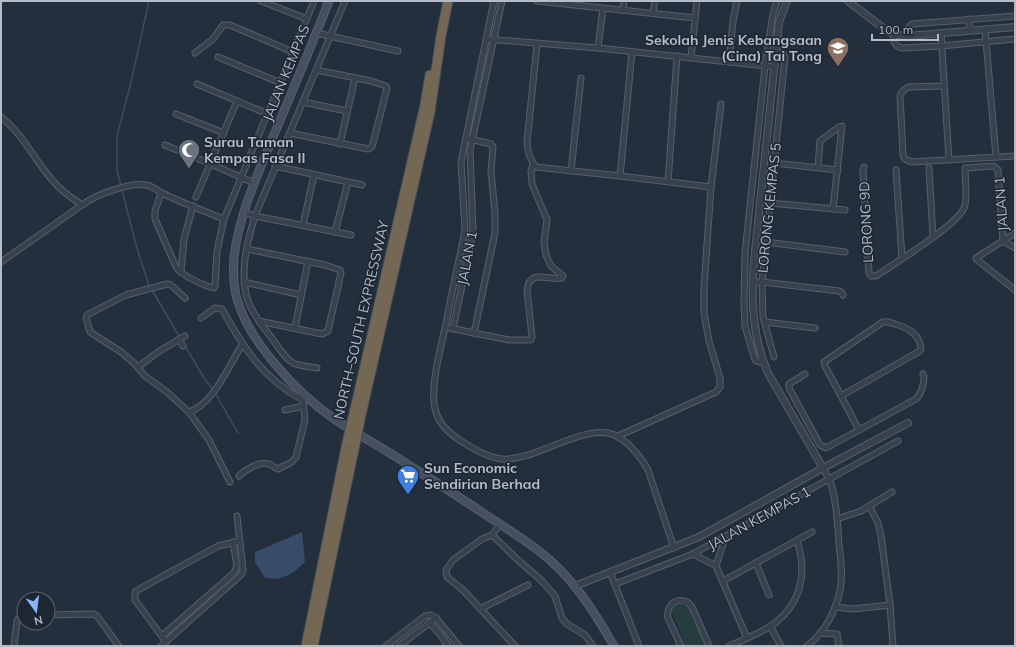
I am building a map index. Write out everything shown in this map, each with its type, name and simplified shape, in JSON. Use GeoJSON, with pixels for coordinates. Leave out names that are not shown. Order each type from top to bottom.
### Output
{"type":"FeatureCollection","features":[{"type":"Feature","properties":{"kind":"highway","name":"NORTH–SOUTH EXPRESSWAY"},"geometry":{"type":"LineString","coordinates":[[313,646],[358,412],[425,105],[443,1]]}},
{"type":"Feature","properties":{"kind":"highway","name":"NORTH–SOUTH EXPRESSWAY"},"geometry":{"type":"LineString","coordinates":[[358,412],[430,112],[448,1]]}},
{"type":"Feature","properties":{"kind":"highway","name":"NORTH–SOUTH EXPRESSWAY"},"geometry":{"type":"LineString","coordinates":[[306,646],[351,446]]}},
{"type":"Feature","properties":{"kind":"main road","name":"JALAN KEMPAS"},"geometry":{"type":"LineString","coordinates":[[329,1],[243,212],[237,238],[233,276],[237,300],[246,322],[262,346],[304,401],[401,460],[540,551],[575,586],[597,617],[614,646]]}},
{"type":"Feature","properties":{"kind":"street"},"geometry":{"type":"LineString","coordinates":[[261,1],[307,19]]}},
{"type":"Feature","properties":{"kind":"street"},"geometry":{"type":"LineString","coordinates":[[161,193],[154,215],[174,263],[181,272],[211,288],[215,287],[217,251],[224,219],[314,1]]}},
{"type":"Feature","properties":{"kind":"street"},"geometry":{"type":"LineString","coordinates":[[317,368],[292,362],[258,320],[248,301],[244,282],[244,264],[250,231],[255,216],[344,1]]}},
{"type":"Feature","properties":{"kind":"street"},"geometry":{"type":"LineString","coordinates":[[494,1],[461,162],[465,228],[434,385],[435,411],[439,421],[447,431],[480,453],[493,457],[512,459],[521,457],[597,432],[618,436],[645,463],[674,548]]}},
{"type":"Feature","properties":{"kind":"street","name":"JALAN 1"},"geometry":{"type":"LineString","coordinates":[[453,329],[473,232],[470,157],[502,1]]}},
{"type":"Feature","properties":{"kind":"street"},"geometry":{"type":"LineString","coordinates":[[537,1],[583,3],[603,8],[695,18]]}},
{"type":"Feature","properties":{"kind":"street"},"geometry":{"type":"LineString","coordinates":[[623,10],[624,1]]}},
{"type":"Feature","properties":{"kind":"street"},"geometry":{"type":"LineString","coordinates":[[654,14],[655,1]]}},
{"type":"Feature","properties":{"kind":"street"},"geometry":{"type":"LineString","coordinates":[[691,58],[697,1]]}},
{"type":"Feature","properties":{"kind":"street"},"geometry":{"type":"LineString","coordinates":[[729,62],[733,22],[737,1]]}},
{"type":"Feature","properties":{"kind":"street"},"geometry":{"type":"LineString","coordinates":[[763,362],[757,362],[753,356],[745,326],[745,253],[765,66],[773,14],[777,1]]}},
{"type":"Feature","properties":{"kind":"street"},"geometry":{"type":"LineString","coordinates":[[787,1],[779,22],[752,282],[755,329],[763,362],[823,468],[834,494],[841,579],[840,591],[835,607],[820,633],[807,646]]}},
{"type":"Feature","properties":{"kind":"street"},"geometry":{"type":"LineString","coordinates":[[848,1],[879,26],[894,35],[907,36],[1015,27]]}},
{"type":"Feature","properties":{"kind":"street"},"geometry":{"type":"LineString","coordinates":[[598,48],[603,8]]}},
{"type":"Feature","properties":{"kind":"street"},"geometry":{"type":"LineString","coordinates":[[907,36],[909,27],[912,24],[1015,16]]}},
{"type":"Feature","properties":{"kind":"street"},"geometry":{"type":"LineString","coordinates":[[969,19],[970,30]]}},
{"type":"Feature","properties":{"kind":"street"},"geometry":{"type":"LineString","coordinates":[[196,53],[212,39],[223,25],[230,25],[293,52]]}},
{"type":"Feature","properties":{"kind":"street"},"geometry":{"type":"LineString","coordinates":[[985,29],[996,157]]}},
{"type":"Feature","properties":{"kind":"street"},"geometry":{"type":"LineString","coordinates":[[316,33],[398,51]]}},
{"type":"Feature","properties":{"kind":"street"},"geometry":{"type":"LineString","coordinates":[[941,33],[949,160]]}},
{"type":"Feature","properties":{"kind":"street"},"geometry":{"type":"LineString","coordinates":[[894,35],[894,41],[898,47],[941,46],[1015,39]]}},
{"type":"Feature","properties":{"kind":"street"},"geometry":{"type":"LineString","coordinates":[[486,39],[598,48],[775,68]]}},
{"type":"Feature","properties":{"kind":"street"},"geometry":{"type":"LineString","coordinates":[[537,44],[527,142],[528,152],[533,164],[539,168],[711,187]]}},
{"type":"Feature","properties":{"kind":"street","name":"LORONG KEMPAS 5"},"geometry":{"type":"LineString","coordinates":[[774,357],[763,312],[762,282],[785,57],[783,53],[776,51]]}},
{"type":"Feature","properties":{"kind":"street"},"geometry":{"type":"LineString","coordinates":[[620,176],[632,52]]}},
{"type":"Feature","properties":{"kind":"street"},"geometry":{"type":"LineString","coordinates":[[668,182],[677,56]]}},
{"type":"Feature","properties":{"kind":"street"},"geometry":{"type":"LineString","coordinates":[[218,57],[281,83]]}},
{"type":"Feature","properties":{"kind":"street"},"geometry":{"type":"LineString","coordinates":[[290,133],[368,149],[372,147],[387,88],[386,86],[371,81],[316,70]]}},
{"type":"Feature","properties":{"kind":"street"},"geometry":{"type":"LineString","coordinates":[[340,144],[355,78]]}},
{"type":"Feature","properties":{"kind":"street"},"geometry":{"type":"LineString","coordinates":[[571,171],[581,78]]}},
{"type":"Feature","properties":{"kind":"street"},"geometry":{"type":"LineString","coordinates":[[198,84],[268,114]]}},
{"type":"Feature","properties":{"kind":"street"},"geometry":{"type":"LineString","coordinates":[[944,86],[909,87],[905,88],[901,92],[903,155],[905,159],[911,162],[1015,156]]}},
{"type":"Feature","properties":{"kind":"street"},"geometry":{"type":"LineString","coordinates":[[196,197],[237,101]]}},
{"type":"Feature","properties":{"kind":"street"},"geometry":{"type":"LineString","coordinates":[[303,102],[347,111]]}},
{"type":"Feature","properties":{"kind":"street"},"geometry":{"type":"LineString","coordinates":[[618,436],[716,392],[720,387],[720,378],[709,342],[704,313],[704,287],[711,187],[721,104]]}},
{"type":"Feature","properties":{"kind":"street"},"geometry":{"type":"LineString","coordinates":[[176,114],[224,132]]}},
{"type":"Feature","properties":{"kind":"street"},"geometry":{"type":"LineString","coordinates":[[1,117],[17,133],[54,182],[72,199],[82,205]]}},
{"type":"Feature","properties":{"kind":"street"},"geometry":{"type":"LineString","coordinates":[[818,168],[820,141],[840,126],[842,128],[833,209]]}},
{"type":"Feature","properties":{"kind":"street"},"geometry":{"type":"LineString","coordinates":[[466,138],[491,144],[493,147],[491,171],[495,213],[495,233],[474,333]]}},
{"type":"Feature","properties":{"kind":"street"},"geometry":{"type":"LineString","coordinates":[[165,145],[254,183]]}},
{"type":"Feature","properties":{"kind":"street"},"geometry":{"type":"LineString","coordinates":[[774,163],[838,170]]}},
{"type":"Feature","properties":{"kind":"street"},"geometry":{"type":"LineString","coordinates":[[446,327],[509,340],[531,340],[532,337],[527,286],[530,281],[537,277],[543,276],[556,279],[562,278],[563,276],[550,266],[546,255],[544,242],[547,220],[532,184],[531,171],[533,164]]}},
{"type":"Feature","properties":{"kind":"street"},"geometry":{"type":"LineString","coordinates":[[275,166],[362,185]]}},
{"type":"Feature","properties":{"kind":"street","name":"JALAN 1"},"geometry":{"type":"LineString","coordinates":[[933,238],[949,225],[964,209],[966,203],[965,168],[994,166],[999,172],[1003,241]]}},
{"type":"Feature","properties":{"kind":"street","name":"LORONG 9D"},"geometry":{"type":"LineString","coordinates":[[864,167],[869,273],[871,276],[876,276],[902,258]]}},
{"type":"Feature","properties":{"kind":"street"},"geometry":{"type":"LineString","coordinates":[[896,170],[902,258],[933,238],[929,168]]}},
{"type":"Feature","properties":{"kind":"street"},"geometry":{"type":"LineString","coordinates":[[303,225],[314,175]]}},
{"type":"Feature","properties":{"kind":"street"},"geometry":{"type":"LineString","coordinates":[[335,232],[348,182]]}},
{"type":"Feature","properties":{"kind":"street"},"geometry":{"type":"LineString","coordinates":[[1,262],[92,199],[128,186],[142,184],[147,185],[161,193],[224,219]]}},
{"type":"Feature","properties":{"kind":"street"},"geometry":{"type":"LineString","coordinates":[[770,203],[845,210]]}},
{"type":"Feature","properties":{"kind":"street"},"geometry":{"type":"LineString","coordinates":[[181,272],[184,239],[193,206]]}},
{"type":"Feature","properties":{"kind":"street"},"geometry":{"type":"LineString","coordinates":[[243,212],[255,216],[351,235]]}},
{"type":"Feature","properties":{"kind":"street"},"geometry":{"type":"LineString","coordinates":[[1015,233],[976,258],[977,261],[1015,290]]}},
{"type":"Feature","properties":{"kind":"street"},"geometry":{"type":"LineString","coordinates":[[1003,241],[1015,248]]}},
{"type":"Feature","properties":{"kind":"street"},"geometry":{"type":"LineString","coordinates":[[766,242],[845,252]]}},
{"type":"Feature","properties":{"kind":"street"},"geometry":{"type":"LineString","coordinates":[[247,249],[325,265],[340,270],[341,273],[328,331],[326,333],[322,334],[258,320]]}},
{"type":"Feature","properties":{"kind":"street"},"geometry":{"type":"LineString","coordinates":[[295,328],[308,261]]}},
{"type":"Feature","properties":{"kind":"street"},"geometry":{"type":"LineString","coordinates":[[244,282],[301,295]]}},
{"type":"Feature","properties":{"kind":"street"},"geometry":{"type":"LineString","coordinates":[[752,282],[839,291],[843,295]]}},
{"type":"Feature","properties":{"kind":"street"},"geometry":{"type":"LineString","coordinates":[[185,298],[171,285],[167,284],[126,295],[86,316],[90,332],[121,352],[138,367],[145,376],[167,392],[189,412],[209,440],[230,482]]}},
{"type":"Feature","properties":{"kind":"street"},"geometry":{"type":"LineString","coordinates":[[201,318],[215,308],[220,308],[242,345],[273,381],[304,401]]}},
{"type":"Feature","properties":{"kind":"street"},"geometry":{"type":"LineString","coordinates":[[765,322],[815,328]]}},
{"type":"Feature","properties":{"kind":"street"},"geometry":{"type":"LineString","coordinates":[[841,396],[920,351],[921,349],[918,340],[912,332],[890,322],[883,322],[825,360],[825,366],[859,430]]}},
{"type":"Feature","properties":{"kind":"street"},"geometry":{"type":"LineString","coordinates":[[138,367],[158,352],[185,336]]}},
{"type":"Feature","properties":{"kind":"street"},"geometry":{"type":"LineString","coordinates":[[180,340],[183,346]]}},
{"type":"Feature","properties":{"kind":"street"},"geometry":{"type":"LineString","coordinates":[[189,412],[201,407],[211,395],[242,345]]}},
{"type":"Feature","properties":{"kind":"street"},"geometry":{"type":"LineString","coordinates":[[805,374],[795,379],[788,386],[820,445],[826,448],[918,398],[924,376],[923,374]]}},
{"type":"Feature","properties":{"kind":"street"},"geometry":{"type":"LineString","coordinates":[[285,410],[304,401]]}},
{"type":"Feature","properties":{"kind":"street"},"geometry":{"type":"LineString","coordinates":[[240,476],[243,472],[254,466],[270,464],[278,469],[294,460],[305,420],[304,401]]}},
{"type":"Feature","properties":{"kind":"street"},"geometry":{"type":"LineString","coordinates":[[575,586],[699,537],[908,423]]}},
{"type":"Feature","properties":{"kind":"street"},"geometry":{"type":"LineString","coordinates":[[801,430],[810,426]]}},
{"type":"Feature","properties":{"kind":"street","name":"JALAN KEMPAS 1"},"geometry":{"type":"LineString","coordinates":[[615,584],[693,554],[725,538],[898,441]]}},
{"type":"Feature","properties":{"kind":"street"},"geometry":{"type":"LineString","coordinates":[[837,518],[854,514],[870,507],[892,492]]}},
{"type":"Feature","properties":{"kind":"street"},"geometry":{"type":"LineString","coordinates":[[870,507],[878,524],[881,536],[890,605],[893,646]]}},
{"type":"Feature","properties":{"kind":"street"},"geometry":{"type":"LineString","coordinates":[[161,646],[242,574],[243,570],[237,516]]}},
{"type":"Feature","properties":{"kind":"street"},"geometry":{"type":"LineString","coordinates":[[500,524],[492,535],[482,539],[453,560],[446,573],[447,577],[462,590],[515,646]]}},
{"type":"Feature","properties":{"kind":"street"},"geometry":{"type":"LineString","coordinates":[[723,581],[812,532]]}},
{"type":"Feature","properties":{"kind":"street"},"geometry":{"type":"LineString","coordinates":[[492,535],[542,581],[555,596],[562,618],[567,624],[585,635],[593,646]]}},
{"type":"Feature","properties":{"kind":"street"},"geometry":{"type":"LineString","coordinates":[[716,566],[725,538]]}},
{"type":"Feature","properties":{"kind":"street"},"geometry":{"type":"LineString","coordinates":[[166,642],[135,600],[136,591],[218,546],[240,541]]}},
{"type":"Feature","properties":{"kind":"street"},"geometry":{"type":"LineString","coordinates":[[729,646],[770,626],[782,617],[792,606],[798,595],[802,580],[803,565],[797,541]]}},
{"type":"Feature","properties":{"kind":"street"},"geometry":{"type":"LineString","coordinates":[[162,636],[236,570],[237,566],[233,542]]}},
{"type":"Feature","properties":{"kind":"street"},"geometry":{"type":"LineString","coordinates":[[693,554],[716,566],[747,638]]}},
{"type":"Feature","properties":{"kind":"street"},"geometry":{"type":"LineString","coordinates":[[756,563],[769,595]]}},
{"type":"Feature","properties":{"kind":"street"},"geometry":{"type":"LineString","coordinates":[[610,572],[639,646]]}},
{"type":"Feature","properties":{"kind":"street"},"geometry":{"type":"LineString","coordinates":[[480,609],[528,585]]}},
{"type":"Feature","properties":{"kind":"street"},"geometry":{"type":"LineString","coordinates":[[681,646],[667,613],[670,605],[674,602],[681,601],[690,604],[692,607],[709,646]]}},
{"type":"Feature","properties":{"kind":"street"},"geometry":{"type":"LineString","coordinates":[[835,607],[853,610],[890,605]]}},
{"type":"Feature","properties":{"kind":"street"},"geometry":{"type":"LineString","coordinates":[[56,615],[94,614],[119,646]]}},
{"type":"Feature","properties":{"kind":"street"},"geometry":{"type":"LineString","coordinates":[[386,646],[425,616],[431,615],[436,618],[458,646]]}},
{"type":"Feature","properties":{"kind":"street"},"geometry":{"type":"LineString","coordinates":[[399,646],[436,618]]}},
{"type":"Feature","properties":{"kind":"street"},"geometry":{"type":"LineString","coordinates":[[430,623],[442,636],[448,646]]}},
{"type":"Feature","properties":{"kind":"street"},"geometry":{"type":"LineString","coordinates":[[770,626],[781,646]]}},
{"type":"Feature","properties":{"kind":"street"},"geometry":{"type":"LineString","coordinates":[[14,646],[16,629]]}},
{"type":"Feature","properties":{"kind":"street"},"geometry":{"type":"LineString","coordinates":[[820,633],[837,634],[839,646]]}},
{"type":"Feature","properties":{"kind":"green space"},"geometry":{"type":"Polygon","coordinates":[[[682,601],[688,605],[706,646],[686,646],[671,610],[674,603],[682,601]]]}},
{"type":"Feature","properties":{"kind":"water"},"geometry":{"type":"Polygon","coordinates":[[[302,532],[305,562],[287,576],[271,579],[265,578],[255,562],[255,552],[302,532]]]}},
{"type":"Feature","properties":{"kind":"waterway"},"geometry":{"type":"LineString","coordinates":[[121,186],[117,170],[117,136],[149,1]]}},
{"type":"Feature","properties":{"kind":"waterway"},"geometry":{"type":"LineString","coordinates":[[122,190],[136,245],[149,286]]}},
{"type":"Feature","properties":{"kind":"waterway"},"geometry":{"type":"LineString","coordinates":[[152,290],[180,338]]}},
{"type":"Feature","properties":{"kind":"waterway"},"geometry":{"type":"LineString","coordinates":[[185,346],[213,390]]}},
{"type":"Feature","properties":{"kind":"waterway"},"geometry":{"type":"LineString","coordinates":[[215,393],[238,433]]}},
{"type":"Feature","properties":{"kind":"place","name":"Sekolah Jenis Kebangsaan (Cina) Tai Tong"},"geometry":{"type":"Point","coordinates":[838,68]}},
{"type":"Feature","properties":{"kind":"place","name":"Surau Taman Kempas Fasa II"},"geometry":{"type":"Point","coordinates":[189,170]}},
{"type":"Feature","properties":{"kind":"place","name":"Sun Economic Sendirian Berhad"},"geometry":{"type":"Point","coordinates":[408,496]}}]}
